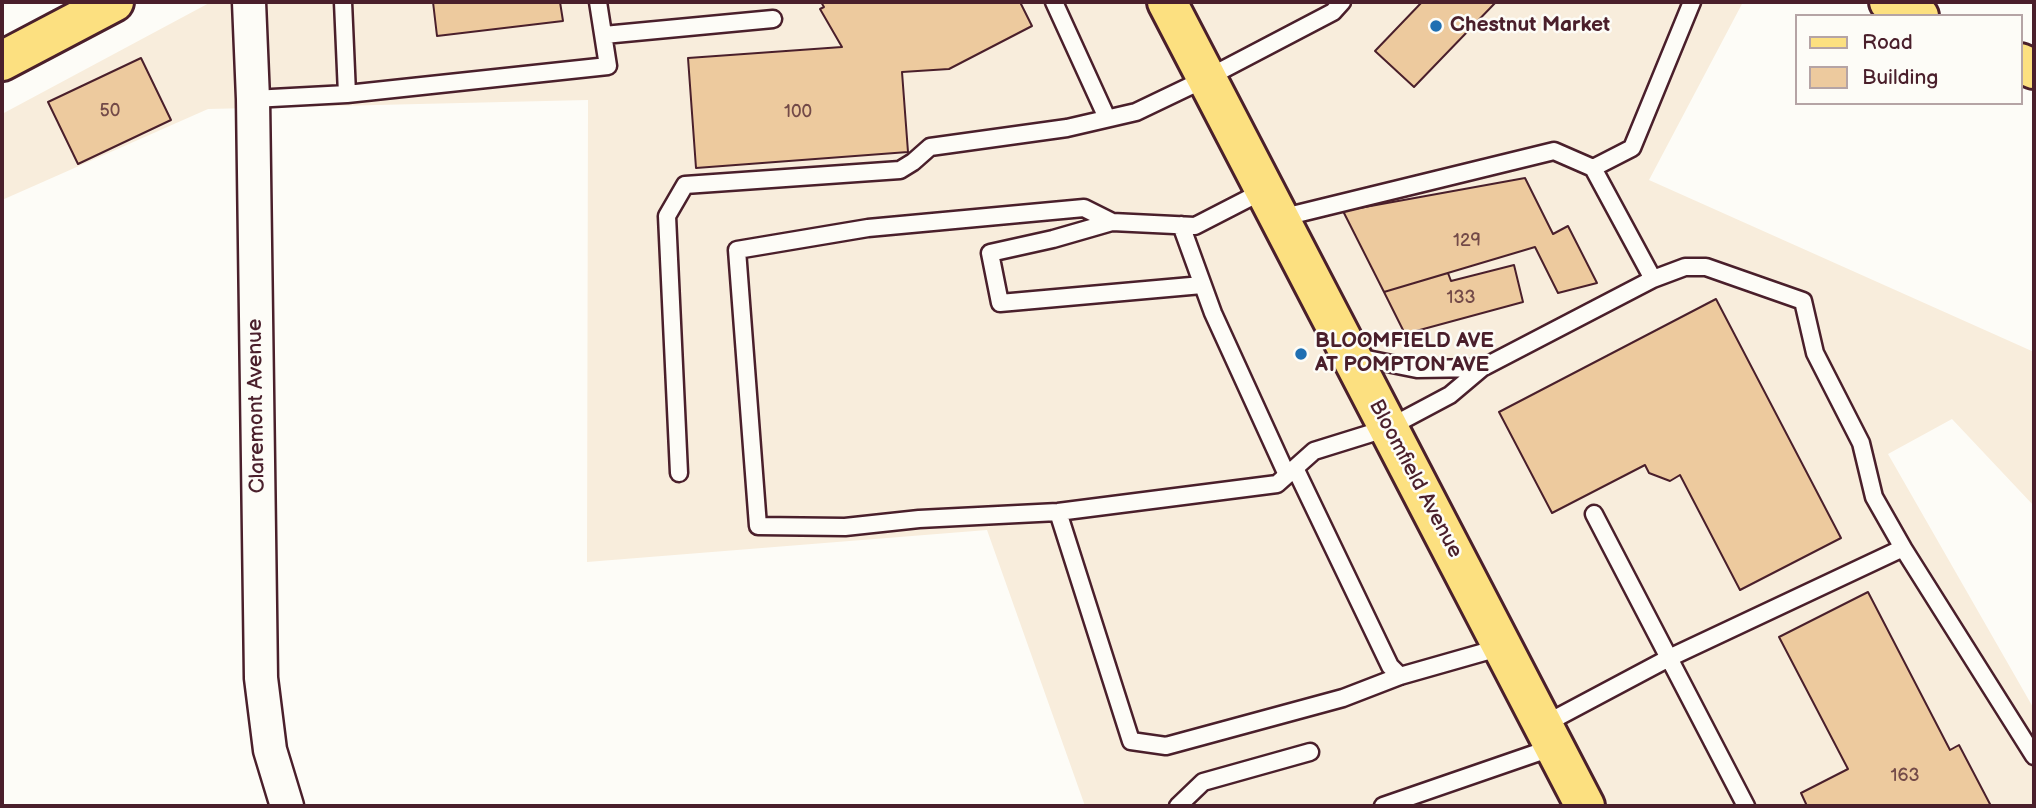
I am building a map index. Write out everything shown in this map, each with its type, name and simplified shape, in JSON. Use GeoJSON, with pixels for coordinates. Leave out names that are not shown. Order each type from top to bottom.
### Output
{"type":"FeatureCollection","features":[{"type":"Feature","properties":{"kind":"main road"},"geometry":{"type":"LineString","coordinates":[[2,61],[114,2]]}},
{"type":"Feature","properties":{"kind":"main road","name":"Bloomfield Avenue"},"geometry":{"type":"LineString","coordinates":[[1167,2],[1586,806]]}},
{"type":"Feature","properties":{"kind":"main road"},"geometry":{"type":"LineString","coordinates":[[1889,2],[1915,14]]}},
{"type":"Feature","properties":{"kind":"street","name":"Claremont Avenue"},"geometry":{"type":"LineString","coordinates":[[249,2],[253,99],[261,678],[270,750],[287,806]]}},
{"type":"Feature","properties":{"kind":"lane"},"geometry":{"type":"LineString","coordinates":[[343,2],[347,94]]}},
{"type":"Feature","properties":{"kind":"lane"},"geometry":{"type":"LineString","coordinates":[[253,99],[347,94],[608,66],[598,2]]}},
{"type":"Feature","properties":{"kind":"lane"},"geometry":{"type":"LineString","coordinates":[[1054,2],[1107,118]]}},
{"type":"Feature","properties":{"kind":"lane"},"geometry":{"type":"LineString","coordinates":[[1593,168],[1632,148],[1692,2]]}},
{"type":"Feature","properties":{"kind":"lane"},"geometry":{"type":"LineString","coordinates":[[680,473],[667,216],[684,185],[900,170],[913,163],[930,147],[1067,128],[1136,112],[1207,78],[1332,5]]}},
{"type":"Feature","properties":{"kind":"lane"},"geometry":{"type":"LineString","coordinates":[[604,35],[773,19]]}},
{"type":"Feature","properties":{"kind":"lane"},"geometry":{"type":"LineString","coordinates":[[1202,285],[1000,303],[990,253],[1112,222],[1195,226],[1272,204],[1554,150],[1593,168],[1653,279]]}},
{"type":"Feature","properties":{"kind":"lane"},"geometry":{"type":"LineString","coordinates":[[1112,222],[1084,208],[868,228],[737,250],[758,526],[845,527],[919,519],[1058,512],[1277,484],[1314,451],[1388,428],[1450,395],[1482,368],[1653,279],[1685,267],[1706,267],[1803,301],[1815,354],[1861,443],[1874,497],[1903,548],[2034,756]]}},
{"type":"Feature","properties":{"kind":"lane"},"geometry":{"type":"LineString","coordinates":[[1181,225],[1213,313],[1390,666],[1400,676]]}},
{"type":"Feature","properties":{"kind":"lane"},"geometry":{"type":"LineString","coordinates":[[1351,356],[1417,369],[1482,368]]}},
{"type":"Feature","properties":{"kind":"lane"},"geometry":{"type":"LineString","coordinates":[[1058,512],[1131,741],[1166,746],[1343,698],[1400,676],[1502,647]]}},
{"type":"Feature","properties":{"kind":"lane"},"geometry":{"type":"LineString","coordinates":[[1594,514],[1746,806]]}},
{"type":"Feature","properties":{"kind":"lane"},"geometry":{"type":"LineString","coordinates":[[1382,806],[1549,736],[1669,658],[1903,548]]}},
{"type":"Feature","properties":{"kind":"lane"},"geometry":{"type":"LineString","coordinates":[[1178,806],[1203,782],[1310,752]]}},
{"type":"Feature","properties":{"kind":"shaded area"},"geometry":{"type":"Polygon","coordinates":[[[211,2],[1743,2],[1649,180],[2034,352],[2034,506],[1952,419],[1888,454],[2034,709],[2034,806],[1085,806],[987,530],[587,562],[588,100],[208,109],[2,200],[2,114],[211,2]]]}},
{"type":"Feature","properties":{"kind":"building"},"geometry":{"type":"Polygon","coordinates":[[[433,2],[560,2],[563,21],[437,36],[433,2]]]}},
{"type":"Feature","properties":{"kind":"building"},"geometry":{"type":"Polygon","coordinates":[[[821,2],[1020,2],[1032,26],[949,69],[902,72],[908,152],[696,168],[688,58],[842,47],[820,9],[824,7],[821,2]]]}},
{"type":"Feature","properties":{"kind":"building","name":"Chestnut Market"},"geometry":{"type":"Polygon","coordinates":[[[1422,2],[1496,2],[1414,87],[1375,51],[1422,2]]]}},
{"type":"Feature","properties":{"kind":"building"},"geometry":{"type":"Polygon","coordinates":[[[141,58],[171,120],[78,164],[48,102],[141,58]]]}},
{"type":"Feature","properties":{"kind":"building"},"geometry":{"type":"Polygon","coordinates":[[[1525,178],[1553,234],[1568,226],[1597,283],[1558,293],[1535,247],[1384,292],[1343,211],[1525,178]]]}},
{"type":"Feature","properties":{"kind":"building"},"geometry":{"type":"Polygon","coordinates":[[[1514,265],[1523,302],[1405,334],[1384,292],[1448,273],[1451,281],[1514,265]]]}},
{"type":"Feature","properties":{"kind":"building"},"geometry":{"type":"Polygon","coordinates":[[[1716,299],[1841,538],[1740,590],[1680,475],[1670,481],[1649,473],[1645,465],[1552,513],[1499,412],[1716,299]]]}},
{"type":"Feature","properties":{"kind":"building"},"geometry":{"type":"Polygon","coordinates":[[[1868,592],[1950,750],[1959,745],[1991,806],[1807,806],[1801,793],[1848,769],[1779,637],[1868,592]]]}},
{"type":"Feature","properties":{"kind":"place","name":"Chestnut Market"},"geometry":{"type":"Point","coordinates":[1436,26]}},
{"type":"Feature","properties":{"kind":"place","name":"BLOOMFIELD AVE AT POMPTON AVE"},"geometry":{"type":"Point","coordinates":[1301,354]}}]}
